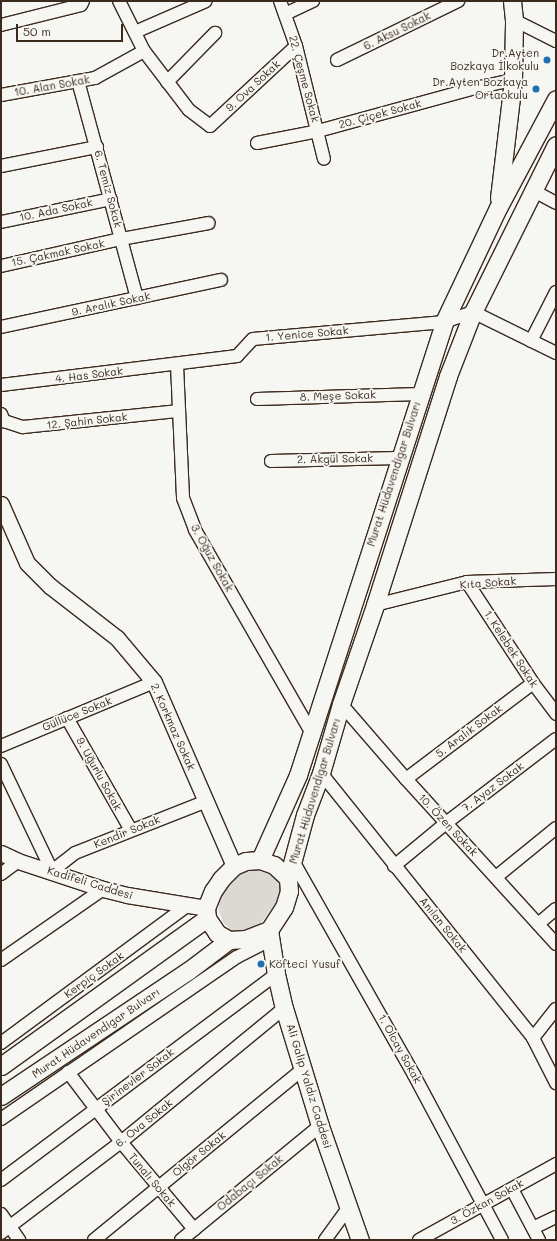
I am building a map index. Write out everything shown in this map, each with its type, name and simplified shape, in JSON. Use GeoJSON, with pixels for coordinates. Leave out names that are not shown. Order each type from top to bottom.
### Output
{"type":"FeatureCollection","features":[{"type":"Feature","properties":{"kind":"main road"},"geometry":{"type":"LineString","coordinates":[[498,208],[513,80],[514,20],[512,1]]}},
{"type":"Feature","properties":{"kind":"main road","name":"Murat Hüdavendigar Bulvarı"},"geometry":{"type":"LineString","coordinates":[[260,860],[298,775],[444,322],[498,208],[556,99]]}},
{"type":"Feature","properties":{"kind":"main road","name":"Murat Hüdavendigar Bulvarı"},"geometry":{"type":"LineString","coordinates":[[288,878],[305,815],[321,773],[341,704],[375,604],[448,376],[473,312],[532,190],[556,145]]}},
{"type":"Feature","properties":{"kind":"main road"},"geometry":{"type":"LineString","coordinates":[[1,1066],[206,913],[213,890],[221,879],[234,866],[246,861],[260,860],[274,865],[288,878],[289,891],[284,908],[270,935],[229,940],[217,933],[206,913]]}},
{"type":"Feature","properties":{"kind":"main road","name":"Ali Galip Yaldız Caddesi"},"geometry":{"type":"LineString","coordinates":[[270,935],[276,974],[284,1008],[304,1068],[320,1126],[360,1240]]}},
{"type":"Feature","properties":{"kind":"main road","name":"Murat Hüdavendigar Bulvarı"},"geometry":{"type":"LineString","coordinates":[[1,1096],[188,971],[229,940]]}},
{"type":"Feature","properties":{"kind":"street"},"geometry":{"type":"LineString","coordinates":[[1,25],[81,5],[83,1]]}},
{"type":"Feature","properties":{"kind":"street"},"geometry":{"type":"LineString","coordinates":[[119,1],[144,51],[167,82],[215,33]]}},
{"type":"Feature","properties":{"kind":"street"},"geometry":{"type":"LineString","coordinates":[[134,32],[206,1]]}},
{"type":"Feature","properties":{"kind":"street","name":"22. Çeşme Sokak"},"geometry":{"type":"LineString","coordinates":[[280,1],[296,46],[324,159]]}},
{"type":"Feature","properties":{"kind":"street"},"geometry":{"type":"LineString","coordinates":[[284,14],[313,1]]}},
{"type":"Feature","properties":{"kind":"street","name":"6. Aksu Sokak"},"geometry":{"type":"LineString","coordinates":[[337,60],[458,1]]}},
{"type":"Feature","properties":{"kind":"street"},"geometry":{"type":"LineString","coordinates":[[514,20],[556,41]]}},
{"type":"Feature","properties":{"kind":"street","name":"9. Ova Sokak"},"geometry":{"type":"LineString","coordinates":[[167,82],[189,110],[210,126],[296,46]]}},
{"type":"Feature","properties":{"kind":"street","name":"10. Alan Sokak"},"geometry":{"type":"LineString","coordinates":[[1,95],[95,78],[144,51]]}},
{"type":"Feature","properties":{"kind":"street","name":"20. Çiçek Sokak"},"geometry":{"type":"LineString","coordinates":[[256,143],[318,131],[475,88],[513,80]]}},
{"type":"Feature","properties":{"kind":"street","name":"6. Temiz Sokak"},"geometry":{"type":"LineString","coordinates":[[78,81],[137,298]]}},
{"type":"Feature","properties":{"kind":"street"},"geometry":{"type":"LineString","coordinates":[[1,166],[96,147]]}},
{"type":"Feature","properties":{"kind":"street"},"geometry":{"type":"LineString","coordinates":[[532,190],[556,203]]}},
{"type":"Feature","properties":{"kind":"street","name":"10. Ada Sokak"},"geometry":{"type":"LineString","coordinates":[[1,222],[111,199]]}},
{"type":"Feature","properties":{"kind":"street","name":"15. Çakmak Sokak"},"geometry":{"type":"LineString","coordinates":[[1,266],[121,239],[210,223]]}},
{"type":"Feature","properties":{"kind":"street","name":"9. Aralık Sokak"},"geometry":{"type":"LineString","coordinates":[[1,327],[221,280]]}},
{"type":"Feature","properties":{"kind":"street"},"geometry":{"type":"LineString","coordinates":[[531,341],[556,292]]}},
{"type":"Feature","properties":{"kind":"street"},"geometry":{"type":"LineString","coordinates":[[473,312],[556,353]]}},
{"type":"Feature","properties":{"kind":"street","name":"1. Yenice Sokak"},"geometry":{"type":"LineString","coordinates":[[177,365],[237,356],[253,339],[444,322],[473,312]]}},
{"type":"Feature","properties":{"kind":"street","name":"4. Has Sokak"},"geometry":{"type":"LineString","coordinates":[[1,385],[177,365]]}},
{"type":"Feature","properties":{"kind":"street","name":"3. Oğuz Sokak"},"geometry":{"type":"LineString","coordinates":[[177,365],[183,498],[195,530],[311,732]]}},
{"type":"Feature","properties":{"kind":"street","name":"8. Meşe Sokak"},"geometry":{"type":"LineString","coordinates":[[256,399],[420,394]]}},
{"type":"Feature","properties":{"kind":"street","name":"12. Şahin Sokak"},"geometry":{"type":"LineString","coordinates":[[1,414],[4,421],[24,427],[179,411]]}},
{"type":"Feature","properties":{"kind":"street","name":"2. Akgül Sokak"},"geometry":{"type":"LineString","coordinates":[[271,461],[399,458]]}},
{"type":"Feature","properties":{"kind":"street","name":"2. Korkmaz Sokak"},"geometry":{"type":"LineString","coordinates":[[2,510],[27,563],[50,586],[117,638],[154,682],[234,866]]}},
{"type":"Feature","properties":{"kind":"street","name":"Kıta Sokak"},"geometry":{"type":"LineString","coordinates":[[375,604],[467,582],[556,579]]}},
{"type":"Feature","properties":{"kind":"street","name":"1. Kelebek Sokak"},"geometry":{"type":"LineString","coordinates":[[467,582],[533,683],[556,714]]}},
{"type":"Feature","properties":{"kind":"street","name":"Güllüce Sokak"},"geometry":{"type":"LineString","coordinates":[[1,746],[154,682]]}},
{"type":"Feature","properties":{"kind":"street","name":"5. Aralık Sokak"},"geometry":{"type":"LineString","coordinates":[[406,779],[533,683]]}},
{"type":"Feature","properties":{"kind":"street","name":"10. Özen Sokak"},"geometry":{"type":"LineString","coordinates":[[341,704],[406,779],[556,944]]}},
{"type":"Feature","properties":{"kind":"street","name":"9. Uğurlu Sokak"},"geometry":{"type":"LineString","coordinates":[[67,718],[131,830]]}},
{"type":"Feature","properties":{"kind":"street","name":"7. Ayaz Sokak"},"geometry":{"type":"LineString","coordinates":[[394,866],[446,823],[556,739]]}},
{"type":"Feature","properties":{"kind":"street"},"geometry":{"type":"LineString","coordinates":[[1,764],[52,871]]}},
{"type":"Feature","properties":{"kind":"street","name":"Anılan Sokak"},"geometry":{"type":"LineString","coordinates":[[321,773],[533,1038],[556,1083]]}},
{"type":"Feature","properties":{"kind":"street","name":"Kendir Sokak"},"geometry":{"type":"LineString","coordinates":[[52,871],[75,853],[207,801]]}},
{"type":"Feature","properties":{"kind":"street"},"geometry":{"type":"LineString","coordinates":[[496,877],[556,828]]}},
{"type":"Feature","properties":{"kind":"street","name":"Kadifeli Caddesi"},"geometry":{"type":"LineString","coordinates":[[1,853],[18,861],[103,889],[188,906],[206,913]]}},
{"type":"Feature","properties":{"kind":"street","name":"1. Olcay Sokak"},"geometry":{"type":"LineString","coordinates":[[293,860],[414,1075],[502,1240]]}},
{"type":"Feature","properties":{"kind":"street"},"geometry":{"type":"LineString","coordinates":[[1,874],[18,861]]}},
{"type":"Feature","properties":{"kind":"street"},"geometry":{"type":"LineString","coordinates":[[1,960],[103,889]]}},
{"type":"Feature","properties":{"kind":"street","name":"Kerpiç Sokak"},"geometry":{"type":"LineString","coordinates":[[1,1043],[188,906]]}},
{"type":"Feature","properties":{"kind":"street"},"geometry":{"type":"LineString","coordinates":[[538,924],[556,909]]}},
{"type":"Feature","properties":{"kind":"street"},"geometry":{"type":"LineString","coordinates":[[1,1119],[270,935]]}},
{"type":"Feature","properties":{"kind":"street","name":"Şirinevler Sokak"},"geometry":{"type":"LineString","coordinates":[[1,1180],[276,974]]}},
{"type":"Feature","properties":{"kind":"street","name":"6. Ova Sokak"},"geometry":{"type":"LineString","coordinates":[[5,1230],[121,1142],[284,1008]]}},
{"type":"Feature","properties":{"kind":"street"},"geometry":{"type":"LineString","coordinates":[[533,1038],[556,1009]]}},
{"type":"Feature","properties":{"kind":"street","name":"Olgör Sokak"},"geometry":{"type":"LineString","coordinates":[[94,1240],[304,1068]]}},
{"type":"Feature","properties":{"kind":"street","name":"Tunalı Sokak"},"geometry":{"type":"LineString","coordinates":[[68,1072],[94,1110],[194,1229]]}},
{"type":"Feature","properties":{"kind":"street","name":"Odabaçı Sokak"},"geometry":{"type":"LineString","coordinates":[[181,1240],[320,1126]]}},
{"type":"Feature","properties":{"kind":"street","name":"3. Özkan Sokak"},"geometry":{"type":"LineString","coordinates":[[418,1240],[556,1164]]}},
{"type":"Feature","properties":{"kind":"street"},"geometry":{"type":"LineString","coordinates":[[512,1189],[539,1240]]}},
{"type":"Feature","properties":{"kind":"street"},"geometry":{"type":"LineString","coordinates":[[325,1240],[349,1207]]}},
{"type":"Feature","properties":{"kind":"street"},"geometry":{"type":"LineString","coordinates":[[1,1214],[5,1230],[19,1240]]}},
{"type":"Feature","properties":{"kind":"street"},"geometry":{"type":"LineString","coordinates":[[533,1228],[556,1216]]}},
{"type":"Feature","properties":{"kind":"shaded area"},"geometry":{"type":"Polygon","coordinates":[[[255,870],[269,874],[277,879],[280,889],[277,901],[261,923],[251,929],[240,932],[231,931],[223,922],[219,911],[221,891],[230,879],[241,873],[255,870]]]}},
{"type":"Feature","properties":{"kind":"place","name":"Dr.Ayten Bozkaya İlkokulu"},"geometry":{"type":"Point","coordinates":[547,60]}},
{"type":"Feature","properties":{"kind":"place","name":"Dr.Ayten Bozkaya Ortaokulu"},"geometry":{"type":"Point","coordinates":[536,89]}},
{"type":"Feature","properties":{"kind":"place","name":"Köfteci Yusuf"},"geometry":{"type":"Point","coordinates":[261,964]}}]}
